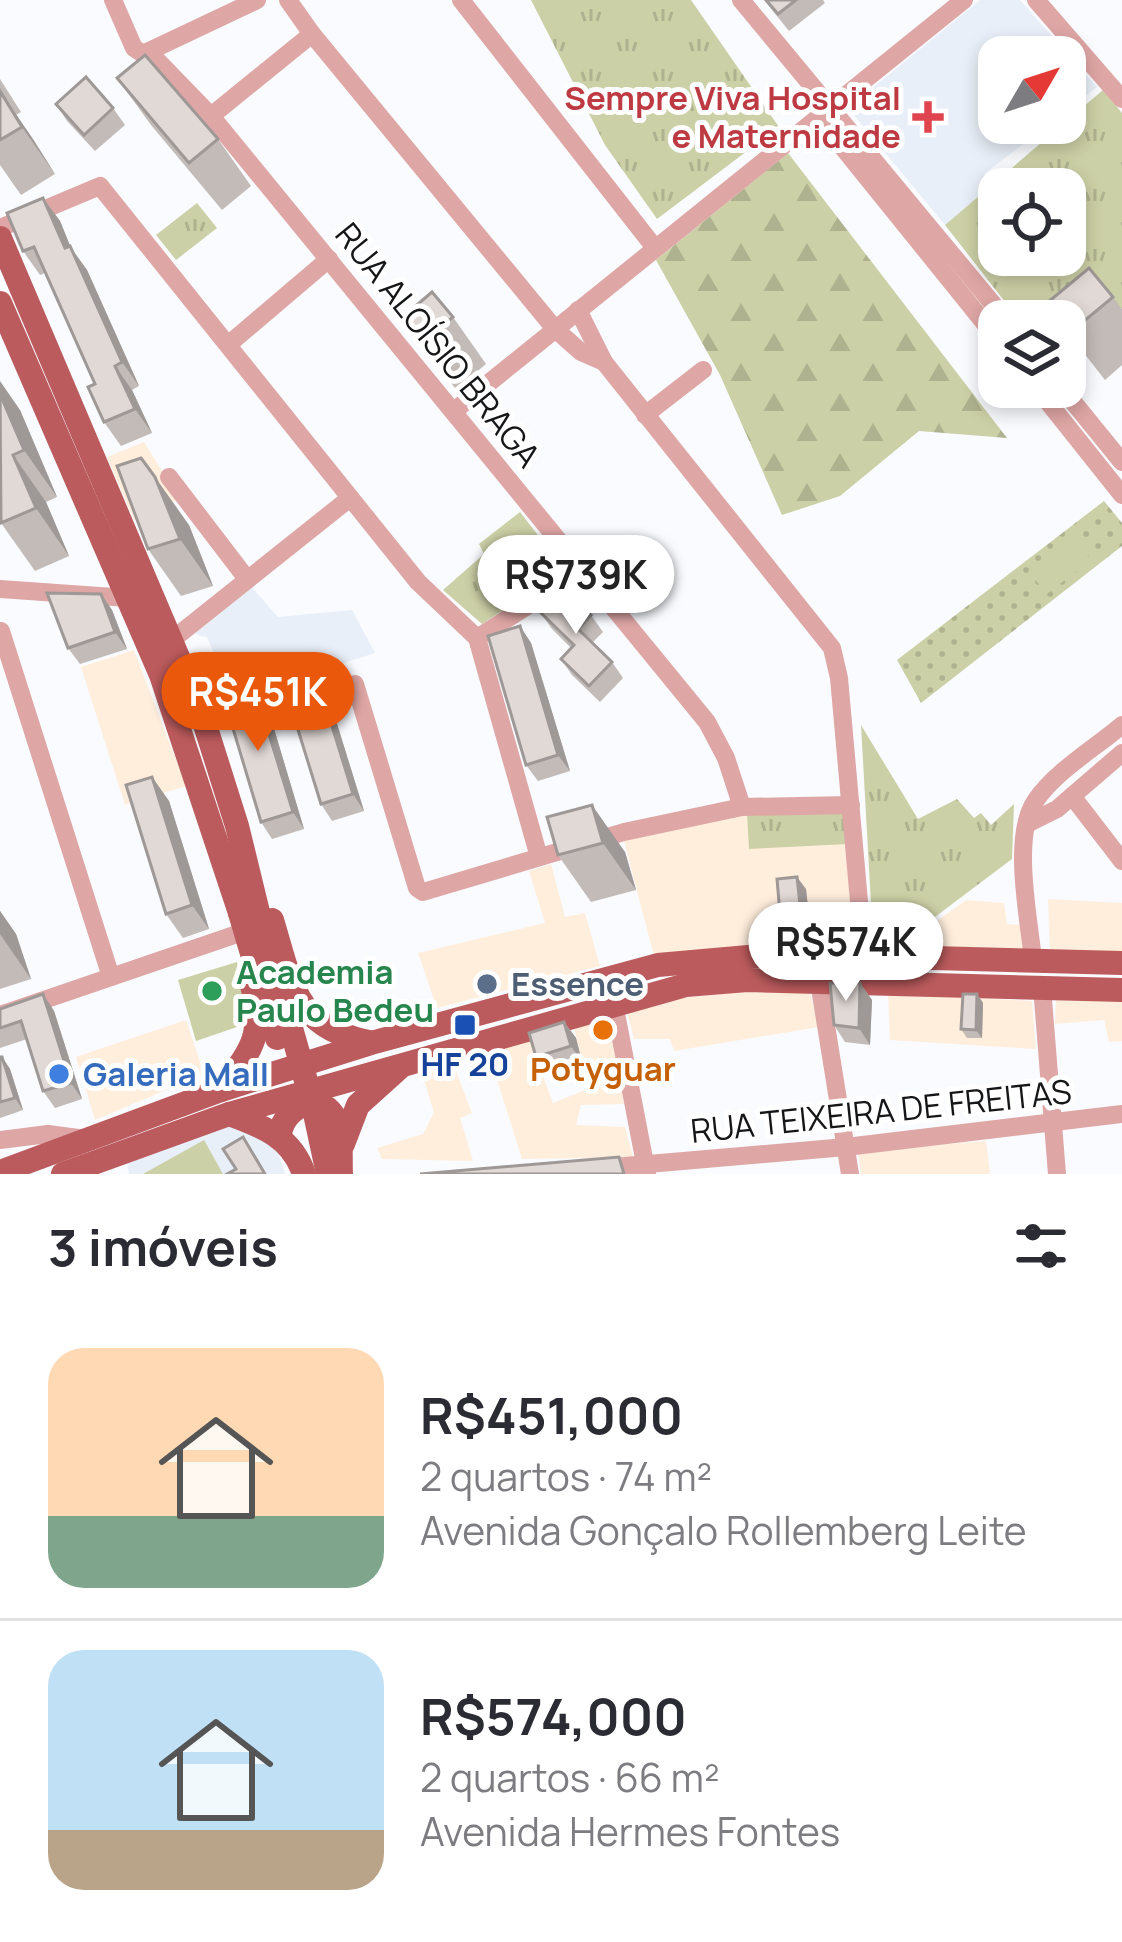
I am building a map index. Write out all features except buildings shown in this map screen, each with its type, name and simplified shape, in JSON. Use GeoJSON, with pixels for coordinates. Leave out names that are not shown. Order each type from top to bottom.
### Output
{"type":"FeatureCollection","features":[{"type":"Feature","properties":{"kind":"main road"},"geometry":{"type":"LineString","coordinates":[[0,238],[200,709],[297,998],[325,1028],[371,1043]]}},
{"type":"Feature","properties":{"kind":"main road"},"geometry":{"type":"LineString","coordinates":[[0,303],[169,698],[223,861],[336,1168]]}},
{"type":"Feature","properties":{"kind":"main road"},"geometry":{"type":"LineString","coordinates":[[225,1102],[254,1046],[257,1006],[237,826]]}},
{"type":"Feature","properties":{"kind":"main road"},"geometry":{"type":"LineString","coordinates":[[246,919],[314,1174]]}},
{"type":"Feature","properties":{"kind":"main road"},"geometry":{"type":"LineString","coordinates":[[63,1174],[371,1043],[658,965],[780,954],[1122,963]]}},
{"type":"Feature","properties":{"kind":"main road"},"geometry":{"type":"LineString","coordinates":[[16,1170],[86,1139],[407,1061],[686,985],[747,980],[1122,990]]}},
{"type":"Feature","properties":{"kind":"main road"},"geometry":{"type":"LineString","coordinates":[[254,1046],[270,1055],[294,1054],[313,1044],[325,1028]]}},
{"type":"Feature","properties":{"kind":"main road"},"geometry":{"type":"LineString","coordinates":[[336,1168],[358,1105],[407,1061]]}},
{"type":"Feature","properties":{"kind":"main road"},"geometry":{"type":"LineString","coordinates":[[225,1102],[280,1137],[304,1174]]}},
{"type":"Feature","properties":{"kind":"main road"},"geometry":{"type":"LineString","coordinates":[[280,1137],[286,1116],[306,1104],[326,1108],[337,1123],[336,1168]]}},
{"type":"Feature","properties":{"kind":"street","name":"RUA ALOÍSIO BRAGA"},"geometry":{"type":"LineString","coordinates":[[113,0],[134,48],[146,53],[212,116],[706,722],[726,758],[742,807]]}},
{"type":"Feature","properties":{"kind":"street"},"geometry":{"type":"LineString","coordinates":[[146,53],[256,0]]}},
{"type":"Feature","properties":{"kind":"street"},"geometry":{"type":"LineString","coordinates":[[289,0],[555,329],[581,352],[604,362]]}},
{"type":"Feature","properties":{"kind":"street"},"geometry":{"type":"LineString","coordinates":[[461,0],[655,248]]}},
{"type":"Feature","properties":{"kind":"street"},"geometry":{"type":"LineString","coordinates":[[741,0],[846,139],[984,300]]}},
{"type":"Feature","properties":{"kind":"street"},"geometry":{"type":"LineString","coordinates":[[454,411],[964,0]]}},
{"type":"Feature","properties":{"kind":"street"},"geometry":{"type":"LineString","coordinates":[[1036,0],[1122,99]]}},
{"type":"Feature","properties":{"kind":"street"},"geometry":{"type":"LineString","coordinates":[[212,116],[312,34]]}},
{"type":"Feature","properties":{"kind":"street"},"geometry":{"type":"LineString","coordinates":[[0,228],[100,186],[418,582],[477,638],[538,856]]}},
{"type":"Feature","properties":{"kind":"street"},"geometry":{"type":"LineString","coordinates":[[229,344],[328,259]]}},
{"type":"Feature","properties":{"kind":"street"},"geometry":{"type":"LineString","coordinates":[[962,279],[978,305]]}},
{"type":"Feature","properties":{"kind":"street"},"geometry":{"type":"LineString","coordinates":[[578,310],[604,362],[832,649],[837,662],[864,957]]}},
{"type":"Feature","properties":{"kind":"street"},"geometry":{"type":"LineString","coordinates":[[645,415],[703,370]]}},
{"type":"Feature","properties":{"kind":"street"},"geometry":{"type":"LineString","coordinates":[[1052,408],[1116,491]]}},
{"type":"Feature","properties":{"kind":"street"},"geometry":{"type":"LineString","coordinates":[[1078,408],[1122,462]]}},
{"type":"Feature","properties":{"kind":"street"},"geometry":{"type":"LineString","coordinates":[[170,477],[247,579]]}},
{"type":"Feature","properties":{"kind":"street"},"geometry":{"type":"LineString","coordinates":[[172,640],[350,498]]}},
{"type":"Feature","properties":{"kind":"street"},"geometry":{"type":"LineString","coordinates":[[82,593],[113,562]]}},
{"type":"Feature","properties":{"kind":"street"},"geometry":{"type":"LineString","coordinates":[[477,638],[582,571]]}},
{"type":"Feature","properties":{"kind":"street"},"geometry":{"type":"LineString","coordinates":[[0,590],[128,598]]}},
{"type":"Feature","properties":{"kind":"street"},"geometry":{"type":"LineString","coordinates":[[1,631],[111,977]]}},
{"type":"Feature","properties":{"kind":"street"},"geometry":{"type":"LineString","coordinates":[[355,684],[420,891],[624,832],[742,807],[851,805]]}},
{"type":"Feature","properties":{"kind":"street"},"geometry":{"type":"LineString","coordinates":[[1034,959],[1024,866],[1029,811],[1043,791],[1122,725]]}},
{"type":"Feature","properties":{"kind":"street"},"geometry":{"type":"LineString","coordinates":[[1027,824],[1048,815],[1122,753]]}},
{"type":"Feature","properties":{"kind":"street"},"geometry":{"type":"LineString","coordinates":[[1072,796],[1122,861]]}},
{"type":"Feature","properties":{"kind":"street"},"geometry":{"type":"LineString","coordinates":[[0,1015],[111,977],[246,919]]}},
{"type":"Feature","properties":{"kind":"street"},"geometry":{"type":"LineString","coordinates":[[819,982],[850,1174]]}},
{"type":"Feature","properties":{"kind":"street"},"geometry":{"type":"LineString","coordinates":[[1042,987],[1057,1174]]}},
{"type":"Feature","properties":{"kind":"street"},"geometry":{"type":"LineString","coordinates":[[614,1003],[646,1170]]}},
{"type":"Feature","properties":{"kind":"street","name":"RUA TEIXEIRA DE FREITAS"},"geometry":{"type":"LineString","coordinates":[[586,1169],[646,1170],[1122,1114]]}},
{"type":"Feature","properties":{"kind":"street"},"geometry":{"type":"LineString","coordinates":[[16,1170],[0,1143],[48,1134],[86,1139]]}},
{"type":"Feature","properties":{"kind":"shaded area","name":"Sempre Viva Hospital e Maternidade"},"geometry":{"type":"Polygon","coordinates":[[[980,0],[1020,0],[1052,36],[978,36],[978,144],[1023,144],[992,168],[978,168],[978,198],[945,225],[848,108],[980,0]]]}},
{"type":"Feature","properties":{"kind":"shaded area","name":"Sempre Viva Hospital e Maternidade"},"geometry":{"type":"Polygon","coordinates":[[[1086,75],[1097,87],[1086,96],[1086,75]]]}},
{"type":"Feature","properties":{"kind":"shaded area"},"geometry":{"type":"Polygon","coordinates":[[[144,442],[180,499],[134,520],[107,457],[144,442]]]}},
{"type":"Feature","properties":{"kind":"shaded area"},"geometry":{"type":"Polygon","coordinates":[[[249,584],[278,617],[352,610],[375,653],[217,704],[223,673],[207,637],[197,635],[193,628],[249,584]]]}},
{"type":"Feature","properties":{"kind":"shaded area"},"geometry":{"type":"Polygon","coordinates":[[[134,650],[186,786],[125,805],[81,667],[134,650]]]}},
{"type":"Feature","properties":{"kind":"shaded area"},"geometry":{"type":"Polygon","coordinates":[[[747,813],[848,844],[857,950],[654,956],[624,841],[747,813]]]}},
{"type":"Feature","properties":{"kind":"shaded area"},"geometry":{"type":"Polygon","coordinates":[[[551,864],[565,917],[585,913],[600,966],[437,1008],[418,953],[545,923],[529,871],[551,864]]]}},
{"type":"Feature","properties":{"kind":"shaded area"},"geometry":{"type":"Polygon","coordinates":[[[1048,899],[1122,903],[1122,955],[1050,950],[1048,899]]]}},
{"type":"Feature","properties":{"kind":"shaded area"},"geometry":{"type":"Polygon","coordinates":[[[966,900],[1004,903],[1007,924],[1024,925],[1026,950],[904,945],[966,900]]]}},
{"type":"Feature","properties":{"kind":"shaded area"},"geometry":{"type":"Polygon","coordinates":[[[739,992],[810,993],[819,1027],[674,1051],[670,1039],[634,1039],[626,1009],[739,992]]]}},
{"type":"Feature","properties":{"kind":"shaded area"},"geometry":{"type":"Polygon","coordinates":[[[888,993],[1032,1001],[1036,1049],[890,1040],[888,993]]]}},
{"type":"Feature","properties":{"kind":"shaded area"},"geometry":{"type":"Polygon","coordinates":[[[1056,1000],[1122,1001],[1122,1041],[1109,1042],[1104,1020],[1055,1024],[1056,1000]]]}},
{"type":"Feature","properties":{"kind":"shaded area"},"geometry":{"type":"Polygon","coordinates":[[[607,1015],[624,1104],[581,1105],[576,1125],[625,1127],[633,1157],[522,1159],[488,1051],[529,1039],[553,1103],[588,1089],[573,1023],[607,1015]]]}},
{"type":"Feature","properties":{"kind":"shaded area"},"geometry":{"type":"Polygon","coordinates":[[[186,1020],[204,1074],[95,1120],[76,1057],[186,1020]]]}},
{"type":"Feature","properties":{"kind":"shaded area"},"geometry":{"type":"Polygon","coordinates":[[[452,1061],[472,1113],[460,1118],[473,1161],[382,1159],[377,1148],[423,1134],[434,1113],[421,1070],[452,1061]]]}},
{"type":"Feature","properties":{"kind":"shaded area"},"geometry":{"type":"Polygon","coordinates":[[[231,1125],[251,1129],[278,1152],[285,1174],[129,1174],[127,1162],[231,1125]]]}},
{"type":"Feature","properties":{"kind":"shaded area"},"geometry":{"type":"Polygon","coordinates":[[[986,1141],[990,1174],[861,1174],[858,1151],[986,1141]]]}},
{"type":"Feature","properties":{"kind":"green space"},"geometry":{"type":"Polygon","coordinates":[[[531,0],[691,0],[779,127],[657,219],[605,145],[531,0]]]}},
{"type":"Feature","properties":{"kind":"green space"},"geometry":{"type":"Polygon","coordinates":[[[1103,90],[1122,113],[1122,308],[1086,337],[1086,300],[1004,300],[985,276],[1086,276],[1086,168],[1012,168],[1040,144],[1086,144],[1086,105],[1103,90]]]}},
{"type":"Feature","properties":{"kind":"green space"},"geometry":{"type":"Polygon","coordinates":[[[788,153],[978,400],[978,408],[984,408],[1007,438],[919,431],[840,496],[782,515],[720,375],[656,260],[788,153]]]}},
{"type":"Feature","properties":{"kind":"green space"},"geometry":{"type":"Polygon","coordinates":[[[978,197],[978,267],[945,225],[978,197]]]}},
{"type":"Feature","properties":{"kind":"green space"},"geometry":{"type":"Polygon","coordinates":[[[197,203],[217,228],[176,260],[156,235],[197,203]]]}},
{"type":"Feature","properties":{"kind":"green space"},"geometry":{"type":"Polygon","coordinates":[[[1104,501],[1122,523],[1122,546],[921,703],[897,660],[1104,501]]]}},
{"type":"Feature","properties":{"kind":"green space"},"geometry":{"type":"Polygon","coordinates":[[[520,512],[565,570],[482,624],[443,590],[484,554],[479,544],[520,512]]]}},
{"type":"Feature","properties":{"kind":"green space"},"geometry":{"type":"Polygon","coordinates":[[[1072,536],[1091,560],[1047,594],[1028,571],[1072,536]]]}},
{"type":"Feature","properties":{"kind":"green space"},"geometry":{"type":"Polygon","coordinates":[[[861,725],[918,819],[957,799],[974,818],[981,813],[991,825],[1014,804],[1012,859],[903,941],[873,940],[861,725]]]}},
{"type":"Feature","properties":{"kind":"green space"},"geometry":{"type":"Polygon","coordinates":[[[843,811],[848,844],[749,849],[747,813],[843,811]]]}},
{"type":"Feature","properties":{"kind":"green space","name":"Academia Paulo Bedeu"},"geometry":{"type":"Polygon","coordinates":[[[237,962],[245,1003],[243,1025],[196,1041],[178,980],[237,962]]]}},
{"type":"Feature","properties":{"kind":"green space"},"geometry":{"type":"Polygon","coordinates":[[[204,1140],[223,1174],[143,1174],[204,1140]]]}},
{"type":"Feature","properties":{"kind":"place","name":"Sempre Viva Hospital e Maternidade"},"geometry":{"type":"Point","coordinates":[928,117]}},
{"type":"Feature","properties":{"kind":"place","name":"Essence"},"geometry":{"type":"Point","coordinates":[487,984]}},
{"type":"Feature","properties":{"kind":"place","name":"Academia Paulo Bedeu"},"geometry":{"type":"Point","coordinates":[212,991]}},
{"type":"Feature","properties":{"kind":"place","name":"HF 20"},"geometry":{"type":"Point","coordinates":[465,1025]}},
{"type":"Feature","properties":{"kind":"place","name":"Potyguar"},"geometry":{"type":"Point","coordinates":[603,1030]}},
{"type":"Feature","properties":{"kind":"place","name":"Galeria Mall"},"geometry":{"type":"Point","coordinates":[59,1074]}}]}
